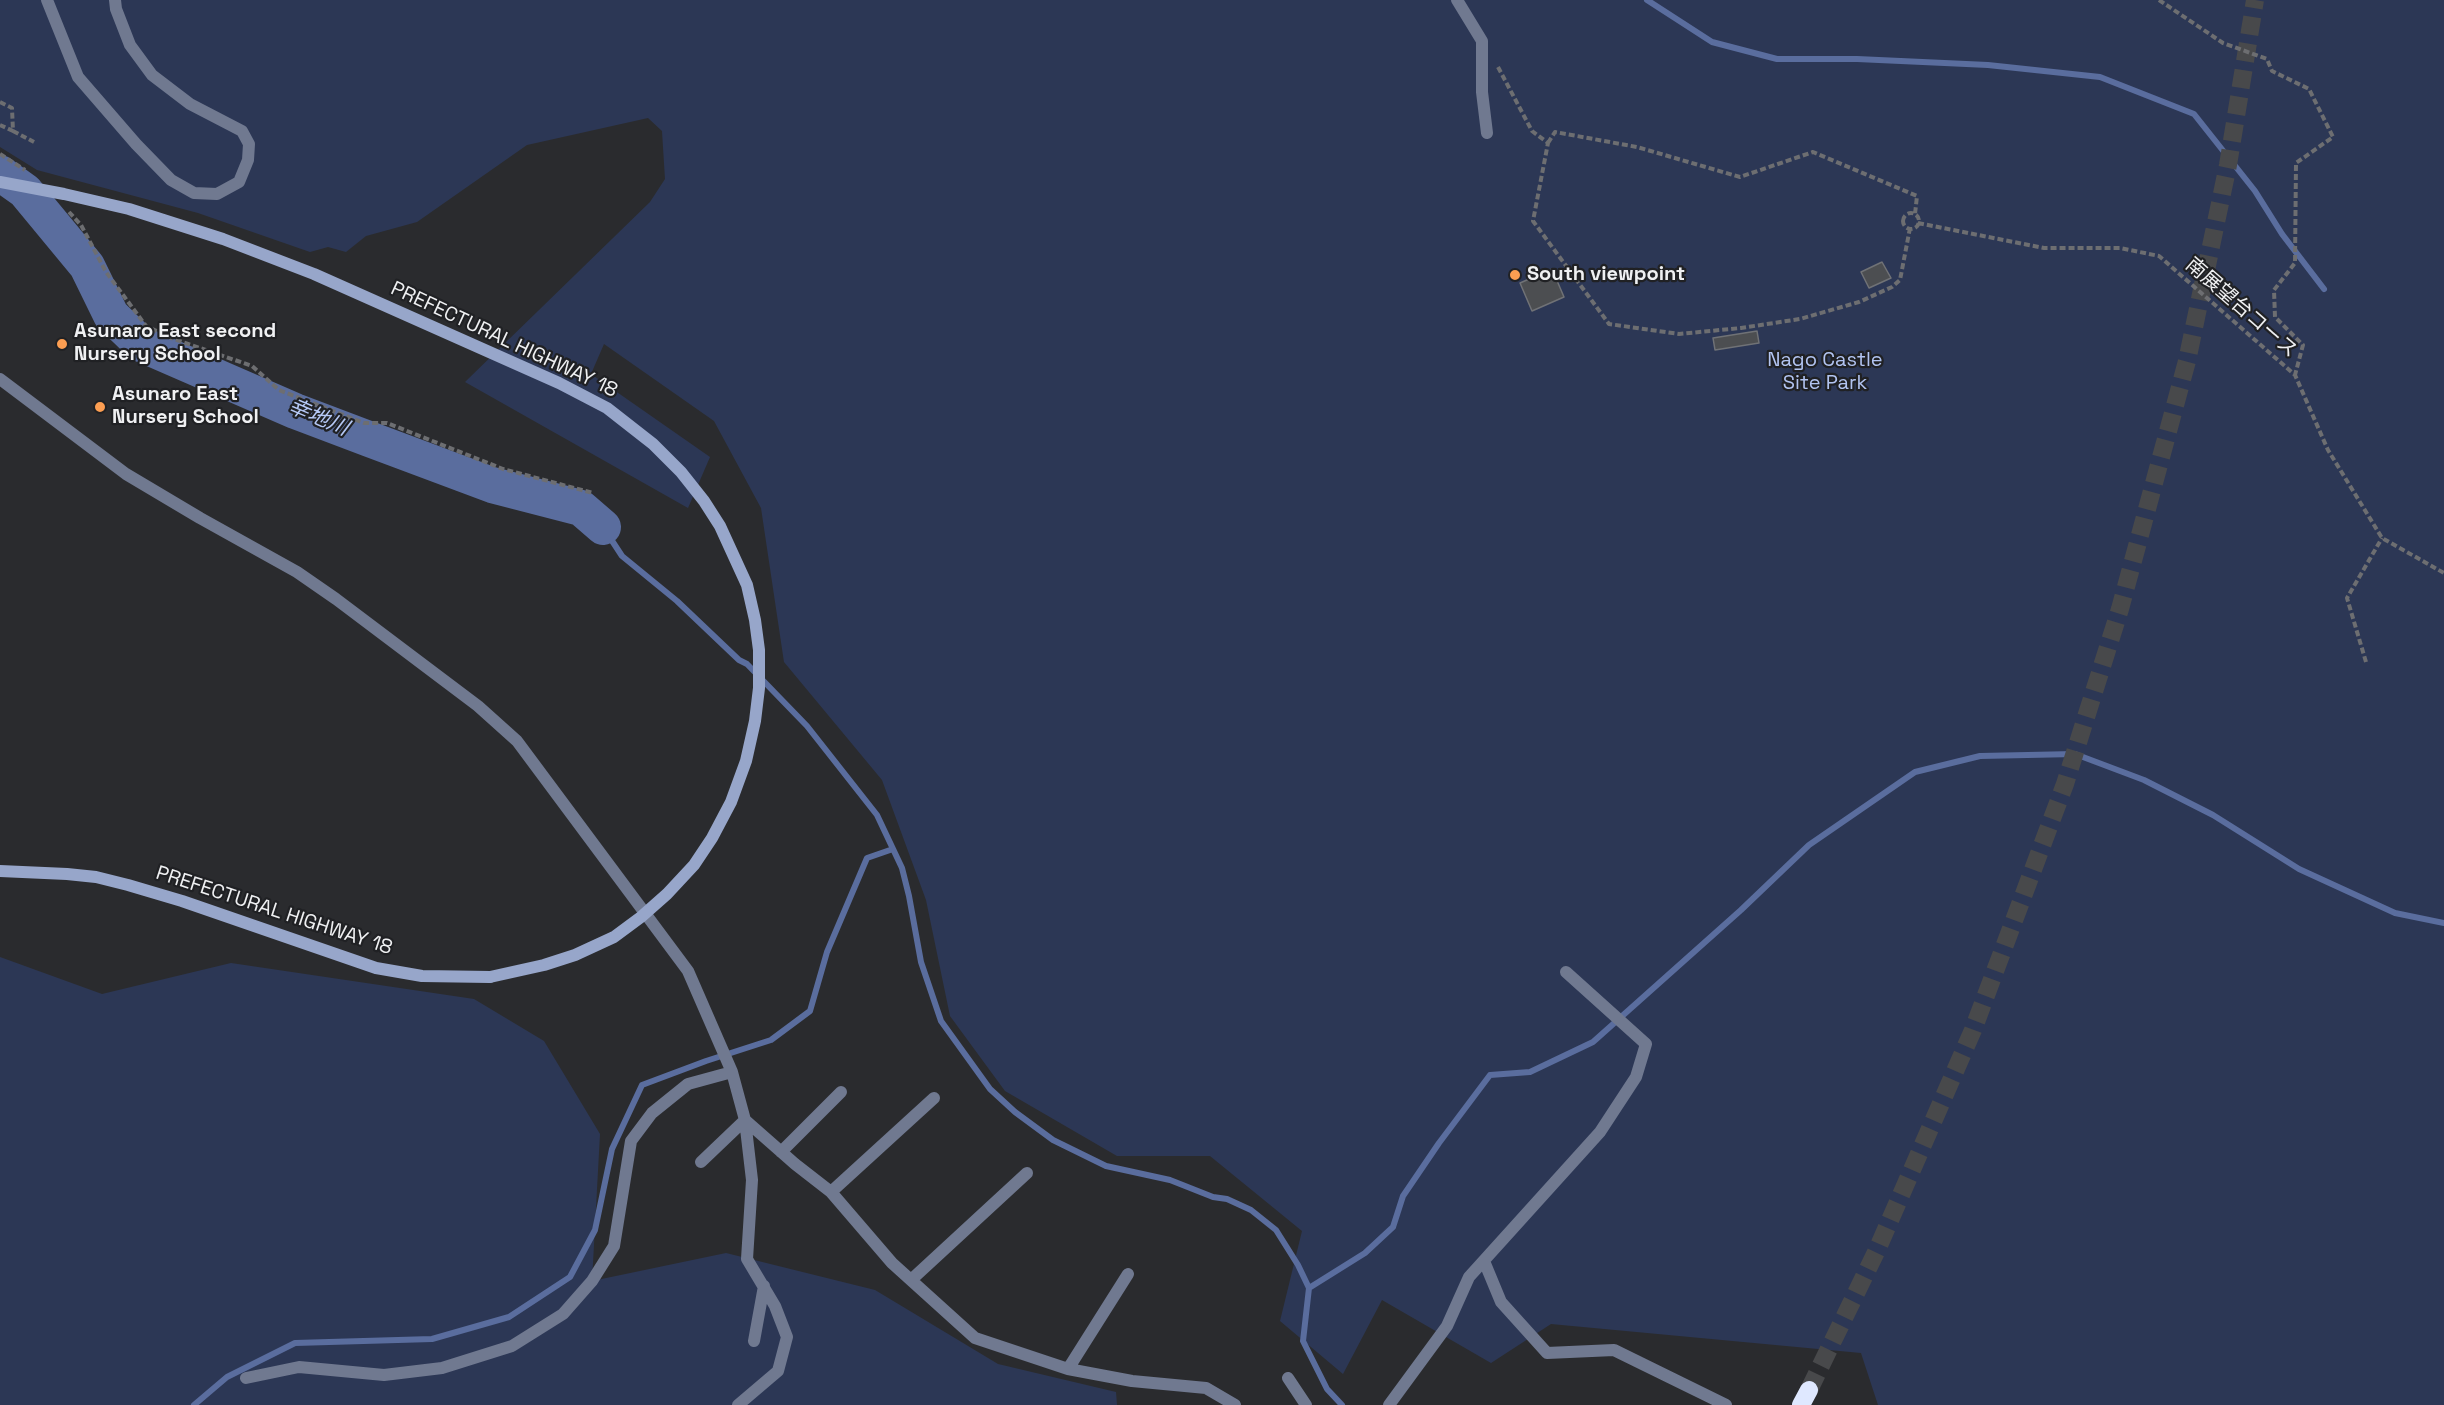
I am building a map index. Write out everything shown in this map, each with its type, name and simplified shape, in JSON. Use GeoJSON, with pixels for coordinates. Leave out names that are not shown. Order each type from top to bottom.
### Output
{"type":"FeatureCollection","features":[{"type":"Feature","properties":{"kind":"main road","name":"PREFECTURAL HIGHWAY 18"},"geometry":{"type":"LineString","coordinates":[[0,182],[129,209],[223,239],[314,274],[560,382],[607,408],[653,444],[681,472],[720,526],[747,585],[759,650],[759,688],[747,761],[731,802],[712,838],[694,865],[667,894],[614,937],[575,955],[544,965],[490,976],[422,975],[376,968],[182,901],[128,885],[77,875],[0,871]]}},
{"type":"Feature","properties":{"kind":"street"},"geometry":{"type":"LineString","coordinates":[[47,0],[78,77],[136,144],[171,180],[194,193],[217,194],[239,182],[248,160],[249,144],[242,131],[190,104],[152,75],[130,45],[116,9],[115,0]]}},
{"type":"Feature","properties":{"kind":"street"},"geometry":{"type":"LineString","coordinates":[[1457,0],[1482,41],[1482,92],[1488,133]]}},
{"type":"Feature","properties":{"kind":"street"},"geometry":{"type":"LineString","coordinates":[[0,379],[126,474],[297,572],[478,706],[517,741],[688,971],[731,1070],[745,1120],[752,1180],[747,1259],[775,1305],[787,1337],[778,1371],[738,1405]]}},
{"type":"Feature","properties":{"kind":"street"},"geometry":{"type":"LineString","coordinates":[[1389,1405],[1447,1326],[1469,1277],[1600,1132],[1636,1077],[1646,1044],[1566,972]]}},
{"type":"Feature","properties":{"kind":"street"},"geometry":{"type":"LineString","coordinates":[[246,1378],[300,1367],[384,1375],[442,1368],[512,1346],[563,1314],[592,1281],[614,1246],[630,1141],[652,1113],[688,1084],[731,1070]]}},
{"type":"Feature","properties":{"kind":"street"},"geometry":{"type":"LineString","coordinates":[[781,1152],[841,1092]]}},
{"type":"Feature","properties":{"kind":"street"},"geometry":{"type":"LineString","coordinates":[[831,1192],[934,1098]]}},
{"type":"Feature","properties":{"kind":"street"},"geometry":{"type":"LineString","coordinates":[[745,1120],[831,1192],[892,1263],[975,1338],[1068,1369],[1132,1381],[1206,1388],[1235,1405]]}},
{"type":"Feature","properties":{"kind":"street"},"geometry":{"type":"LineString","coordinates":[[701,1162],[745,1120]]}},
{"type":"Feature","properties":{"kind":"street"},"geometry":{"type":"LineString","coordinates":[[911,1280],[1027,1173]]}},
{"type":"Feature","properties":{"kind":"street"},"geometry":{"type":"LineString","coordinates":[[1484,1261],[1501,1302],[1546,1353],[1614,1350],[1726,1405]]}},
{"type":"Feature","properties":{"kind":"street"},"geometry":{"type":"LineString","coordinates":[[1068,1369],[1128,1274]]}},
{"type":"Feature","properties":{"kind":"street"},"geometry":{"type":"LineString","coordinates":[[754,1341],[764,1286]]}},
{"type":"Feature","properties":{"kind":"street"},"geometry":{"type":"LineString","coordinates":[[1288,1378],[1306,1405]]}},
{"type":"Feature","properties":{"kind":"path"},"geometry":{"type":"LineString","coordinates":[[2159,0],[2223,43],[2267,59],[2272,71],[2309,89],[2333,137],[2296,163],[2295,263],[2274,290],[2275,317],[2303,345],[2295,375]]}},
{"type":"Feature","properties":{"kind":"path"},"geometry":{"type":"LineString","coordinates":[[1482,41],[1532,131],[1548,143]]}},
{"type":"Feature","properties":{"kind":"path"},"geometry":{"type":"LineString","coordinates":[[0,102],[12,108],[13,131]]}},
{"type":"Feature","properties":{"kind":"path"},"geometry":{"type":"LineString","coordinates":[[0,125],[33,142]]}},
{"type":"Feature","properties":{"kind":"path"},"geometry":{"type":"LineString","coordinates":[[1910,228],[1900,280],[1892,287],[1859,302],[1800,319],[1679,334],[1610,324],[1533,221],[1548,143],[1555,132],[1637,147],[1740,177],[1813,152],[1917,196],[1915,214],[1918,223],[1916,227],[1910,228],[1904,225],[1904,218],[1907,214],[1915,214]]}},
{"type":"Feature","properties":{"kind":"path"},"geometry":{"type":"LineString","coordinates":[[0,154],[26,170],[34,178]]}},
{"type":"Feature","properties":{"kind":"path"},"geometry":{"type":"LineString","coordinates":[[66,209],[81,225],[106,272],[146,326],[171,338],[252,366],[279,390],[364,423],[387,423],[503,469],[592,493]]}},
{"type":"Feature","properties":{"kind":"path","name":"南展望台コース"},"geometry":{"type":"LineString","coordinates":[[1918,223],[2044,248],[2120,248],[2159,256],[2295,375],[2328,450],[2382,538],[2444,573]]}},
{"type":"Feature","properties":{"kind":"path"},"geometry":{"type":"LineString","coordinates":[[2366,662],[2347,598],[2382,538]]}},
{"type":"Feature","properties":{"kind":"green space","name":"Nago Castle Site Park"},"geometry":{"type":"Polygon","coordinates":[[[0,0],[2444,0],[2444,1405],[1878,1405],[1861,1353],[1551,1324],[1491,1363],[1382,1300],[1343,1374],[1280,1321],[1302,1231],[1210,1156],[1117,1156],[1005,1091],[950,1016],[926,900],[882,780],[784,662],[761,508],[714,421],[604,344],[591,374],[710,457],[688,508],[465,382],[650,202],[665,179],[662,131],[648,118],[527,145],[417,222],[366,236],[346,252],[328,247],[310,252],[198,213],[37,170],[0,147],[0,0]]]}},
{"type":"Feature","properties":{"kind":"green space"},"geometry":{"type":"Polygon","coordinates":[[[0,957],[102,994],[231,963],[474,999],[544,1041],[600,1134],[592,1281],[726,1253],[875,1290],[998,1364],[1116,1392],[1117,1405],[0,1405],[0,957]]]}},
{"type":"Feature","properties":{"kind":"building"},"geometry":{"type":"Polygon","coordinates":[[[1882,262],[1891,278],[1869,288],[1861,272],[1882,262]]]}},
{"type":"Feature","properties":{"kind":"building"},"geometry":{"type":"Polygon","coordinates":[[[1552,269],[1564,297],[1532,311],[1520,283],[1552,269]]]}},
{"type":"Feature","properties":{"kind":"building"},"geometry":{"type":"Polygon","coordinates":[[[1757,331],[1759,343],[1715,350],[1713,338],[1757,331]]]}},
{"type":"Feature","properties":{"kind":"waterway"},"geometry":{"type":"LineString","coordinates":[[1647,0],[1712,42],[1777,59],[1857,59],[1988,65],[2100,77],[2194,114],[2255,191],[2282,234],[2324,289]]}},
{"type":"Feature","properties":{"kind":"waterway","name":"幸地川"},"geometry":{"type":"LineString","coordinates":[[0,173],[25,191],[87,266],[111,315],[141,344],[295,411],[492,485],[581,508],[603,527]]}},
{"type":"Feature","properties":{"kind":"waterway"},"geometry":{"type":"LineString","coordinates":[[603,527],[622,556],[677,601],[739,660],[747,664],[807,726],[877,815],[902,868],[921,962],[941,1021],[990,1089],[1015,1112],[1053,1140],[1106,1166],[1170,1180],[1213,1197],[1227,1199],[1251,1210],[1276,1230],[1298,1265],[1309,1288],[1303,1341],[1327,1389],[1342,1405]]}},
{"type":"Feature","properties":{"kind":"waterway"},"geometry":{"type":"LineString","coordinates":[[1309,1288],[1365,1253],[1393,1227],[1403,1196],[1490,1075],[1530,1072],[1593,1042],[1741,910],[1809,845],[1915,772],[1980,756],[2075,754],[2144,780],[2213,815],[2299,869],[2395,913],[2444,923]]}},
{"type":"Feature","properties":{"kind":"waterway"},"geometry":{"type":"LineString","coordinates":[[194,1405],[227,1377],[295,1343],[432,1339],[509,1317],[570,1277],[595,1230],[612,1149],[642,1085],[771,1040],[810,1011],[827,952],[867,858],[893,849]]}},
{"type":"Feature","properties":{"kind":"tunnel"},"geometry":{"type":"LineString","coordinates":[[1809,1390],[1877,1250],[1973,1030],[2065,784],[2120,609],[2187,361],[2228,165],[2255,0]]}},
{"type":"Feature","properties":{"kind":"place","name":"South viewpoint"},"geometry":{"type":"Point","coordinates":[1515,275]}},
{"type":"Feature","properties":{"kind":"place","name":"Asunaro East second Nursery School"},"geometry":{"type":"Point","coordinates":[62,344]}},
{"type":"Feature","properties":{"kind":"place","name":"Asunaro East Nursery School"},"geometry":{"type":"Point","coordinates":[100,407]}}]}
